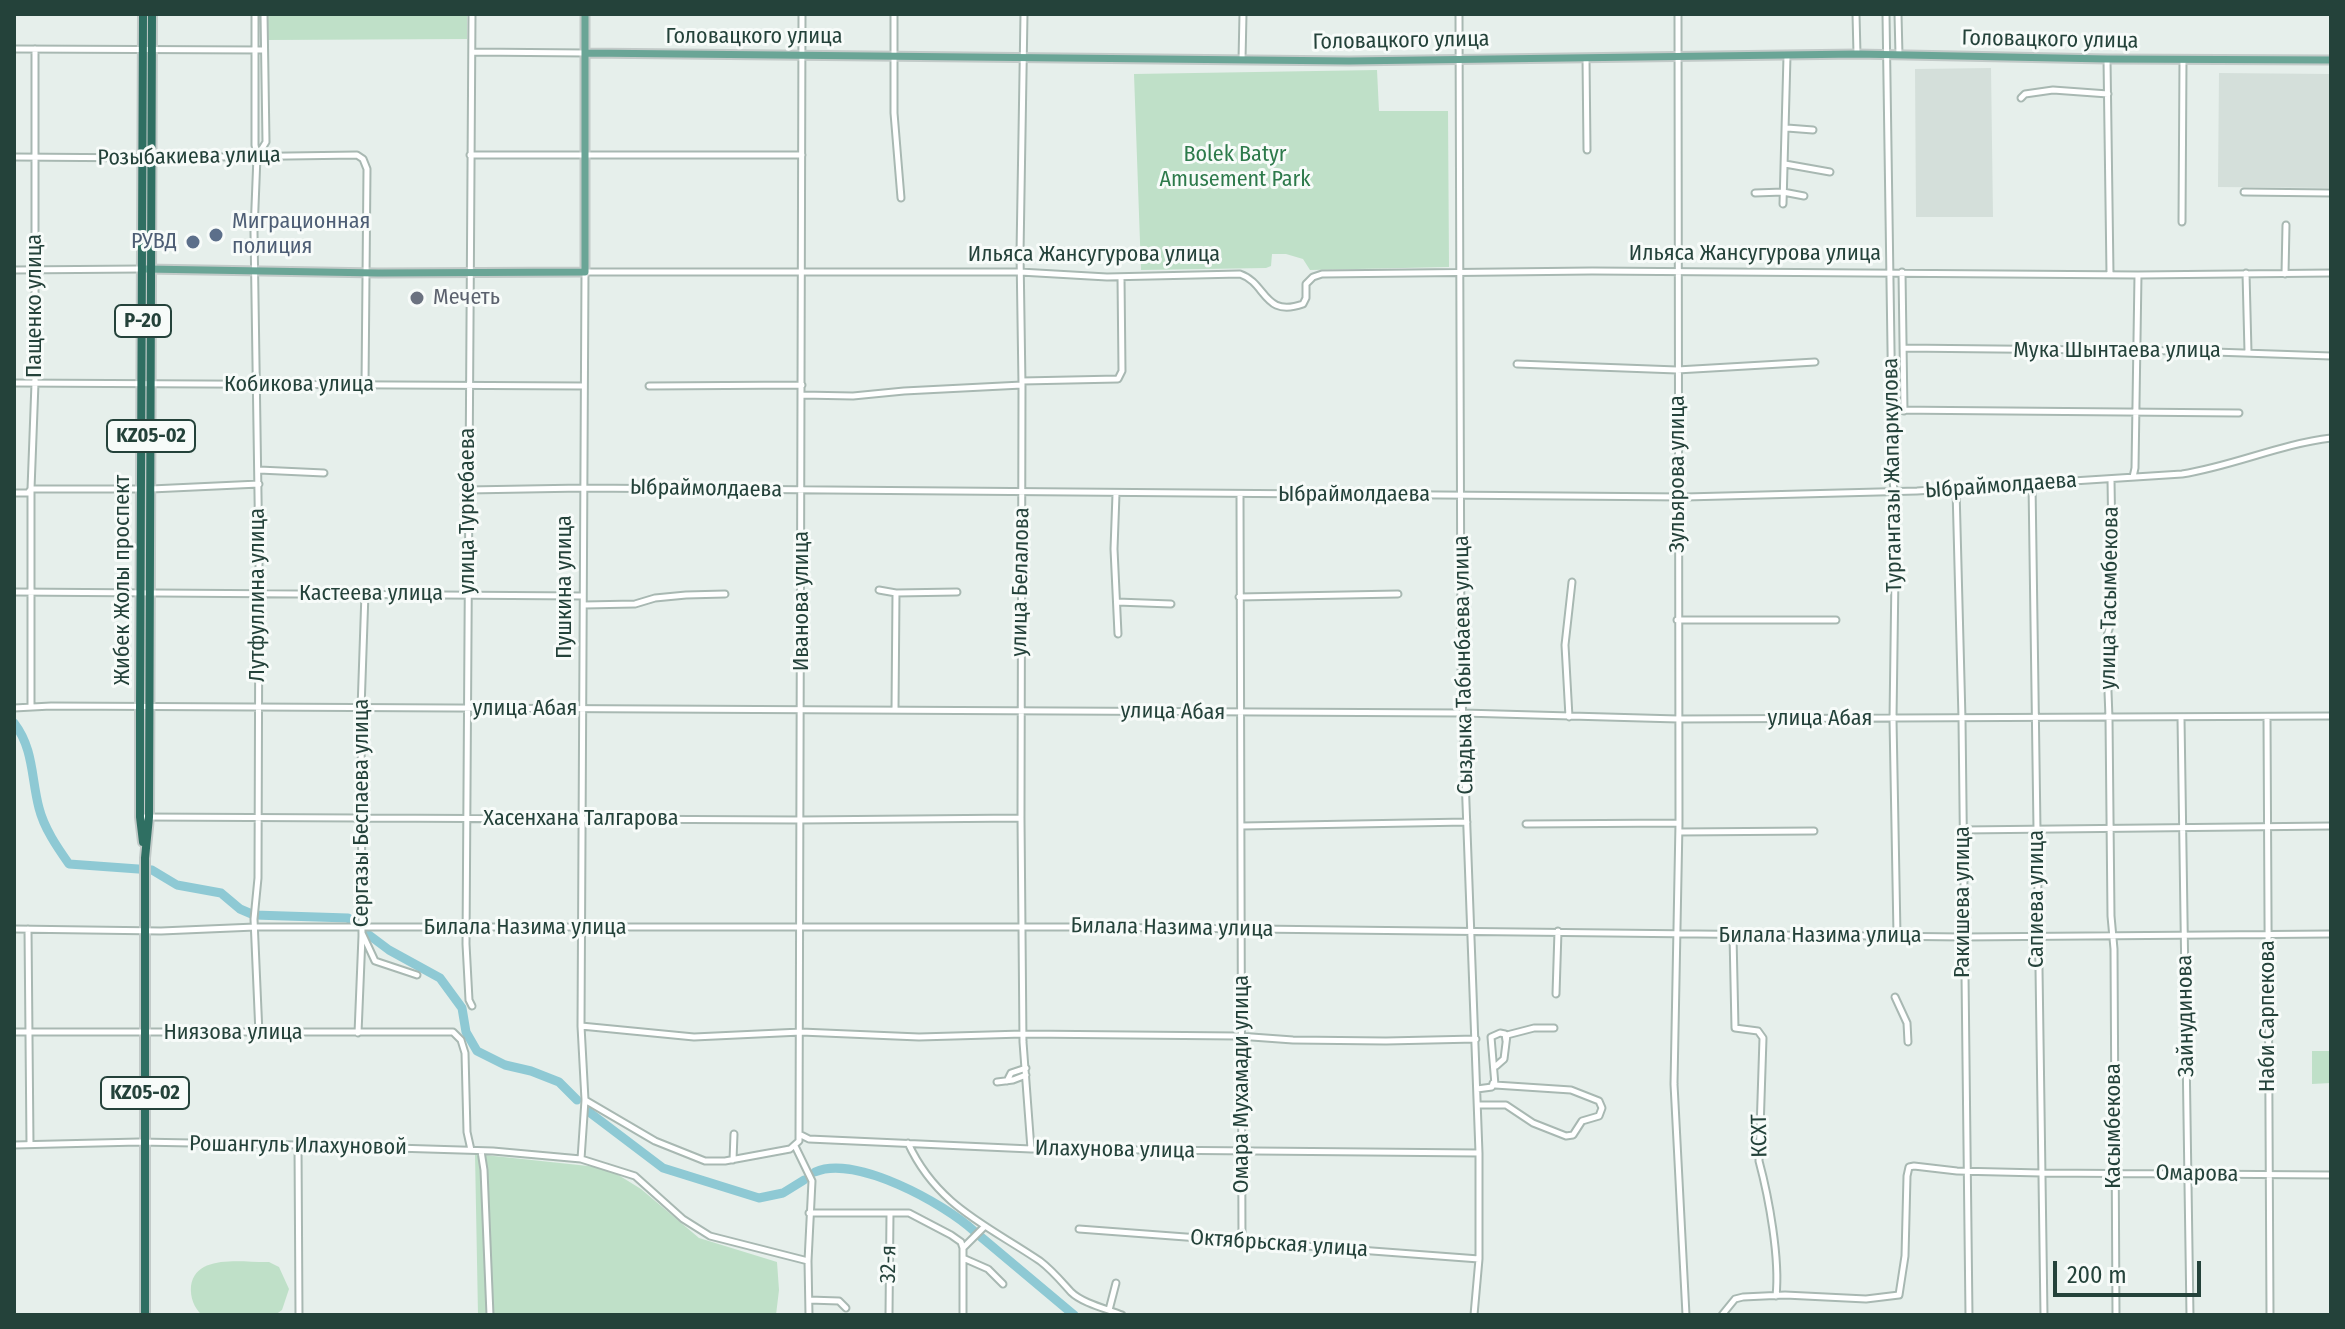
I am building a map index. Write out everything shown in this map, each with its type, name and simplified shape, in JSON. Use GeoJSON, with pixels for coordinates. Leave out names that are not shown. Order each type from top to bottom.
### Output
{"type":"FeatureCollection","features":[{"type":"Feature","properties":{"kind":"highway","name":"Жибек Жолы проспект"},"geometry":{"type":"LineString","coordinates":[[143,14],[148,49]]}},
{"type":"Feature","properties":{"kind":"highway","name":"Жибек Жолы проспект"},"geometry":{"type":"LineString","coordinates":[[145,1315],[148,49],[152,14]]}},
{"type":"Feature","properties":{"kind":"main road","name":"Пушкина улица"},"geometry":{"type":"LineString","coordinates":[[585,14],[585,272]]}},
{"type":"Feature","properties":{"kind":"main road","name":"Головацкого улица"},"geometry":{"type":"LineString","coordinates":[[586,53],[1349,61],[1460,57],[1676,58],[1857,54],[2331,60]]}},
{"type":"Feature","properties":{"kind":"main road","name":"Ильяса Жансугурова улица"},"geometry":{"type":"LineString","coordinates":[[147,270],[585,272]]}},
{"type":"Feature","properties":{"kind":"street","name":"Лутфуллина улица"},"geometry":{"type":"LineString","coordinates":[[255,14],[257,156],[254,272],[259,594],[258,878],[254,919],[259,1034]]}},
{"type":"Feature","properties":{"kind":"street","name":"Лутфуллина улица"},"geometry":{"type":"LineString","coordinates":[[257,156],[266,142],[264,14]]}},
{"type":"Feature","properties":{"kind":"street","name":"улица Туркебаева"},"geometry":{"type":"LineString","coordinates":[[472,14],[466,972],[472,1006]]}},
{"type":"Feature","properties":{"kind":"street","name":"Иванова улица"},"geometry":{"type":"LineString","coordinates":[[795,1146],[800,1134],[801,1032],[802,14]]}},
{"type":"Feature","properties":{"kind":"street"},"geometry":{"type":"LineString","coordinates":[[894,14],[895,142],[901,198]]}},
{"type":"Feature","properties":{"kind":"street","name":"улица Белалова"},"geometry":{"type":"LineString","coordinates":[[1024,14],[1020,272],[1020,710],[1023,1034],[1031,1149]]}},
{"type":"Feature","properties":{"kind":"street"},"geometry":{"type":"LineString","coordinates":[[1242,60],[1243,14]]}},
{"type":"Feature","properties":{"kind":"street","name":"Сыздыка Табынбаева улица"},"geometry":{"type":"LineString","coordinates":[[1459,14],[1463,713],[1479,1153],[1479,1259],[1474,1315]]}},
{"type":"Feature","properties":{"kind":"street","name":"Зульярова улица"},"geometry":{"type":"LineString","coordinates":[[1678,14],[1678,934]]}},
{"type":"Feature","properties":{"kind":"street"},"geometry":{"type":"LineString","coordinates":[[1856,14],[1857,54]]}},
{"type":"Feature","properties":{"kind":"street","name":"Тургангазы Жапаркулова"},"geometry":{"type":"LineString","coordinates":[[1886,14],[1895,491],[1893,719],[1897,935]]}},
{"type":"Feature","properties":{"kind":"street"},"geometry":{"type":"LineString","coordinates":[[1898,14],[1899,56]]}},
{"type":"Feature","properties":{"kind":"street"},"geometry":{"type":"LineString","coordinates":[[14,49],[264,50]]}},
{"type":"Feature","properties":{"kind":"street","name":"Пащенко улица"},"geometry":{"type":"LineString","coordinates":[[31,707],[35,49]]}},
{"type":"Feature","properties":{"kind":"street","name":"Головацкого улица"},"geometry":{"type":"LineString","coordinates":[[472,52],[586,53]]}},
{"type":"Feature","properties":{"kind":"street"},"geometry":{"type":"LineString","coordinates":[[1783,204],[1787,56]]}},
{"type":"Feature","properties":{"kind":"street"},"geometry":{"type":"LineString","coordinates":[[1586,58],[1587,150]]}},
{"type":"Feature","properties":{"kind":"street"},"geometry":{"type":"LineString","coordinates":[[2107,59],[2110,274]]}},
{"type":"Feature","properties":{"kind":"street"},"geometry":{"type":"LineString","coordinates":[[2182,222],[2183,60]]}},
{"type":"Feature","properties":{"kind":"street"},"geometry":{"type":"LineString","coordinates":[[2021,98],[2025,94],[2053,90],[2108,94]]}},
{"type":"Feature","properties":{"kind":"street"},"geometry":{"type":"LineString","coordinates":[[1787,128],[1813,130]]}},
{"type":"Feature","properties":{"kind":"street","name":"Розыбакиева улица"},"geometry":{"type":"LineString","coordinates":[[14,157],[357,155],[363,159],[367,169],[366,273]]}},
{"type":"Feature","properties":{"kind":"street"},"geometry":{"type":"LineString","coordinates":[[470,155],[802,155]]}},
{"type":"Feature","properties":{"kind":"street"},"geometry":{"type":"LineString","coordinates":[[1785,164],[1830,172]]}},
{"type":"Feature","properties":{"kind":"street"},"geometry":{"type":"LineString","coordinates":[[1755,193],[1783,192],[1804,196]]}},
{"type":"Feature","properties":{"kind":"street"},"geometry":{"type":"LineString","coordinates":[[2244,192],[2331,193]]}},
{"type":"Feature","properties":{"kind":"street"},"geometry":{"type":"LineString","coordinates":[[2285,274],[2286,225]]}},
{"type":"Feature","properties":{"kind":"street","name":"Ильяса Жансугурова улица"},"geometry":{"type":"LineString","coordinates":[[14,270],[147,270]]}},
{"type":"Feature","properties":{"kind":"street","name":"Ильяса Жансугурова улица"},"geometry":{"type":"LineString","coordinates":[[585,272],[1020,272],[1121,277],[1240,274],[1252,281],[1267,300],[1284,307],[1303,304],[1306,284],[1322,274],[1678,271],[2138,275],[2331,273]]}},
{"type":"Feature","properties":{"kind":"street","name":"Пушкина улица"},"geometry":{"type":"LineString","coordinates":[[581,1159],[585,1100],[581,1026],[581,819],[585,272]]}},
{"type":"Feature","properties":{"kind":"street"},"geometry":{"type":"LineString","coordinates":[[1902,272],[1904,411]]}},
{"type":"Feature","properties":{"kind":"street"},"geometry":{"type":"LineString","coordinates":[[365,385],[366,273]]}},
{"type":"Feature","properties":{"kind":"street"},"geometry":{"type":"LineString","coordinates":[[2246,273],[2248,352]]}},
{"type":"Feature","properties":{"kind":"street"},"geometry":{"type":"LineString","coordinates":[[2133,478],[2138,275]]}},
{"type":"Feature","properties":{"kind":"street"},"geometry":{"type":"LineString","coordinates":[[802,395],[853,396],[1118,379],[1122,371],[1121,277]]}},
{"type":"Feature","properties":{"kind":"street","name":"Мука Шынтаева улица"},"geometry":{"type":"LineString","coordinates":[[1903,348],[2248,352],[2331,356]]}},
{"type":"Feature","properties":{"kind":"street"},"geometry":{"type":"LineString","coordinates":[[1517,364],[1677,370],[1815,362]]}},
{"type":"Feature","properties":{"kind":"street","name":"Кобикова улица"},"geometry":{"type":"LineString","coordinates":[[14,383],[584,386]]}},
{"type":"Feature","properties":{"kind":"street"},"geometry":{"type":"LineString","coordinates":[[649,386],[802,385]]}},
{"type":"Feature","properties":{"kind":"street"},"geometry":{"type":"LineString","coordinates":[[1892,410],[2239,413]]}},
{"type":"Feature","properties":{"kind":"street","name":"Ыбраймолдаева"},"geometry":{"type":"LineString","coordinates":[[468,490],[583,488],[1679,496],[1895,491],[2182,474],[2237,462],[2293,444],[2331,438]]}},
{"type":"Feature","properties":{"kind":"street"},"geometry":{"type":"LineString","coordinates":[[259,470],[324,473]]}},
{"type":"Feature","properties":{"kind":"street","name":"улица Тасымбекова"},"geometry":{"type":"LineString","coordinates":[[2110,829],[2106,639],[2113,616],[2111,479]]}},
{"type":"Feature","properties":{"kind":"street","name":"Сапиева улица"},"geometry":{"type":"LineString","coordinates":[[2032,483],[2044,1315]]}},
{"type":"Feature","properties":{"kind":"street"},"geometry":{"type":"LineString","coordinates":[[14,493],[28,493],[31,489],[146,489],[259,484]]}},
{"type":"Feature","properties":{"kind":"street","name":"Ракишева улица"},"geometry":{"type":"LineString","coordinates":[[1956,489],[1969,1315]]}},
{"type":"Feature","properties":{"kind":"street"},"geometry":{"type":"LineString","coordinates":[[1116,494],[1114,549],[1118,634]]}},
{"type":"Feature","properties":{"kind":"street","name":"Омара Мухамади улица"},"geometry":{"type":"LineString","coordinates":[[1240,495],[1242,1241]]}},
{"type":"Feature","properties":{"kind":"street"},"geometry":{"type":"LineString","coordinates":[[1569,717],[1565,645],[1572,582]]}},
{"type":"Feature","properties":{"kind":"street"},"geometry":{"type":"LineString","coordinates":[[879,590],[896,593],[957,592]]}},
{"type":"Feature","properties":{"kind":"street","name":"Кастеева улица"},"geometry":{"type":"LineString","coordinates":[[14,592],[583,596]]}},
{"type":"Feature","properties":{"kind":"street","name":"Сергазы Беспаева улица"},"geometry":{"type":"LineString","coordinates":[[358,1033],[365,593]]}},
{"type":"Feature","properties":{"kind":"street"},"geometry":{"type":"LineString","coordinates":[[895,710],[896,593]]}},
{"type":"Feature","properties":{"kind":"street"},"geometry":{"type":"LineString","coordinates":[[584,605],[635,604],[655,598],[725,594]]}},
{"type":"Feature","properties":{"kind":"street"},"geometry":{"type":"LineString","coordinates":[[1239,597],[1398,594]]}},
{"type":"Feature","properties":{"kind":"street"},"geometry":{"type":"LineString","coordinates":[[1117,602],[1171,604]]}},
{"type":"Feature","properties":{"kind":"street"},"geometry":{"type":"LineString","coordinates":[[1677,620],[1836,620]]}},
{"type":"Feature","properties":{"kind":"street","name":"улица Абая"},"geometry":{"type":"LineString","coordinates":[[14,708],[1020,710],[1463,713],[1678,719],[2331,716]]}},
{"type":"Feature","properties":{"kind":"street","name":"Наби Сарпекова"},"geometry":{"type":"LineString","coordinates":[[2267,717],[2270,1315]]}},
{"type":"Feature","properties":{"kind":"street","name":"Зайнудинова"},"geometry":{"type":"LineString","coordinates":[[2181,718],[2190,1315]]}},
{"type":"Feature","properties":{"kind":"street","name":"Хасенхана Талгарова"},"geometry":{"type":"LineString","coordinates":[[145,817],[1021,818]]}},
{"type":"Feature","properties":{"kind":"street"},"geometry":{"type":"LineString","coordinates":[[1242,826],[1467,822]]}},
{"type":"Feature","properties":{"kind":"street"},"geometry":{"type":"LineString","coordinates":[[1526,824],[1679,823]]}},
{"type":"Feature","properties":{"kind":"street"},"geometry":{"type":"LineString","coordinates":[[1963,830],[2331,826]]}},
{"type":"Feature","properties":{"kind":"street","name":"Касымбекова"},"geometry":{"type":"LineString","coordinates":[[2110,829],[2116,1315]]}},
{"type":"Feature","properties":{"kind":"street"},"geometry":{"type":"LineString","coordinates":[[1679,832],[1814,831]]}},
{"type":"Feature","properties":{"kind":"street","name":"Билала Назима улица"},"geometry":{"type":"LineString","coordinates":[[14,929],[1023,927],[1963,937],[2331,934]]}},
{"type":"Feature","properties":{"kind":"street"},"geometry":{"type":"LineString","coordinates":[[28,929],[30,1144]]}},
{"type":"Feature","properties":{"kind":"street"},"geometry":{"type":"LineString","coordinates":[[362,930],[375,961],[417,975]]}},
{"type":"Feature","properties":{"kind":"street"},"geometry":{"type":"LineString","coordinates":[[1556,994],[1558,931]]}},
{"type":"Feature","properties":{"kind":"street"},"geometry":{"type":"LineString","coordinates":[[1678,934],[1674,1084],[1686,1315]]}},
{"type":"Feature","properties":{"kind":"street","name":"КСХТ"},"geometry":{"type":"LineString","coordinates":[[1733,935],[1735,1028],[1758,1031],[1763,1038],[1759,1161],[1770,1219],[1776,1296]]}},
{"type":"Feature","properties":{"kind":"street"},"geometry":{"type":"LineString","coordinates":[[1895,997],[1907,1023],[1908,1042]]}},
{"type":"Feature","properties":{"kind":"street"},"geometry":{"type":"LineString","coordinates":[[581,1026],[694,1037],[801,1032],[919,1037],[1023,1034],[1386,1041],[1476,1039]]}},
{"type":"Feature","properties":{"kind":"street"},"geometry":{"type":"LineString","coordinates":[[1477,1089],[1492,1087],[1494,1068],[1504,1059],[1507,1035],[1522,1030],[1554,1028]]}},
{"type":"Feature","properties":{"kind":"street","name":"Ниязова улица"},"geometry":{"type":"LineString","coordinates":[[14,1032],[453,1032],[461,1040],[465,1053],[467,1132],[471,1150]]}},
{"type":"Feature","properties":{"kind":"street"},"geometry":{"type":"LineString","coordinates":[[1478,1105],[1506,1105],[1523,1118],[1566,1136],[1573,1135],[1582,1121],[1599,1116],[1602,1108],[1599,1101],[1580,1092],[1495,1085],[1491,1037],[1505,1034],[1506,1041]]}},
{"type":"Feature","properties":{"kind":"street"},"geometry":{"type":"LineString","coordinates":[[997,1082],[1007,1081],[1011,1073],[1026,1071]]}},
{"type":"Feature","properties":{"kind":"street"},"geometry":{"type":"LineString","coordinates":[[585,1100],[655,1141],[705,1161],[733,1160],[795,1146],[812,1181],[809,1315]]}},
{"type":"Feature","properties":{"kind":"street"},"geometry":{"type":"LineString","coordinates":[[733,1160],[734,1134]]}},
{"type":"Feature","properties":{"kind":"street","name":"Илахунова улица"},"geometry":{"type":"LineString","coordinates":[[800,1134],[809,1139],[1031,1149],[1479,1153]]}},
{"type":"Feature","properties":{"kind":"street"},"geometry":{"type":"LineString","coordinates":[[908,1143],[919,1166],[950,1201],[984,1227],[1044,1264],[1073,1294],[1122,1315]]}},
{"type":"Feature","properties":{"kind":"street","name":"Рошангуль Илахуновой"},"geometry":{"type":"LineString","coordinates":[[14,1145],[298,1145],[471,1150],[581,1159],[635,1176],[683,1219],[710,1236],[808,1261]]}},
{"type":"Feature","properties":{"kind":"street"},"geometry":{"type":"LineString","coordinates":[[298,1145],[299,1315]]}},
{"type":"Feature","properties":{"kind":"street"},"geometry":{"type":"LineString","coordinates":[[481,1151],[490,1315]]}},
{"type":"Feature","properties":{"kind":"street","name":"Омарова"},"geometry":{"type":"LineString","coordinates":[[1776,1296],[1846,1300],[1899,1295],[1905,1256],[1909,1167],[2041,1173],[2331,1175]]}},
{"type":"Feature","properties":{"kind":"street"},"geometry":{"type":"LineString","coordinates":[[809,1213],[909,1213],[961,1242],[963,1315]]}},
{"type":"Feature","properties":{"kind":"street","name":"32-я"},"geometry":{"type":"LineString","coordinates":[[889,1315],[890,1213]]}},
{"type":"Feature","properties":{"kind":"street"},"geometry":{"type":"LineString","coordinates":[[963,1248],[984,1227]]}},
{"type":"Feature","properties":{"kind":"street","name":"Октябрьская улица"},"geometry":{"type":"LineString","coordinates":[[1079,1229],[1479,1259]]}},
{"type":"Feature","properties":{"kind":"street"},"geometry":{"type":"LineString","coordinates":[[963,1258],[988,1269],[1003,1284]]}},
{"type":"Feature","properties":{"kind":"street"},"geometry":{"type":"LineString","coordinates":[[1109,1310],[1116,1283]]}},
{"type":"Feature","properties":{"kind":"street"},"geometry":{"type":"LineString","coordinates":[[1722,1315],[1735,1299],[1776,1296]]}},
{"type":"Feature","properties":{"kind":"street"},"geometry":{"type":"LineString","coordinates":[[809,1300],[839,1301],[846,1308]]}},
{"type":"Feature","properties":{"kind":"shaded area"},"geometry":{"type":"Polygon","coordinates":[[[1991,68],[1993,217],[1916,217],[1915,69],[1991,68]]]}},
{"type":"Feature","properties":{"kind":"shaded area"},"geometry":{"type":"Polygon","coordinates":[[[2219,73],[2331,74],[2331,188],[2218,187],[2219,73]]]}},
{"type":"Feature","properties":{"kind":"green space"},"geometry":{"type":"Polygon","coordinates":[[[268,14],[467,14],[467,39],[268,40],[268,14]]]}},
{"type":"Feature","properties":{"kind":"green space","name":"Bolek Batyr Amusement Park"},"geometry":{"type":"Polygon","coordinates":[[[1377,70],[1379,111],[1448,111],[1449,267],[1310,270],[1303,259],[1272,254],[1271,266],[1266,268],[1141,270],[1134,74],[1377,70]]]}},
{"type":"Feature","properties":{"kind":"green space"},"geometry":{"type":"Polygon","coordinates":[[[2312,1051],[2329,1051],[2331,1083],[2312,1084],[2312,1051]]]}},
{"type":"Feature","properties":{"kind":"green space"},"geometry":{"type":"Polygon","coordinates":[[[475,1154],[607,1168],[641,1189],[699,1238],[777,1262],[779,1290],[776,1315],[478,1315],[475,1154]]]}},
{"type":"Feature","properties":{"kind":"green space"},"geometry":{"type":"Polygon","coordinates":[[[222,1262],[269,1262],[279,1267],[289,1289],[282,1310],[275,1315],[202,1315],[197,1309],[191,1286],[202,1268],[222,1262]]]}},
{"type":"Feature","properties":{"kind":"waterway"},"geometry":{"type":"LineString","coordinates":[[14,723],[29,753],[41,815],[69,864],[152,870],[177,885],[221,893],[240,909],[254,915],[348,918],[355,924]]}},
{"type":"Feature","properties":{"kind":"waterway"},"geometry":{"type":"LineString","coordinates":[[365,932],[389,950],[440,978],[462,1008],[466,1032],[477,1051],[505,1065],[559,1082],[577,1100]]}},
{"type":"Feature","properties":{"kind":"waterway"},"geometry":{"type":"LineString","coordinates":[[589,1112],[663,1168],[759,1198],[783,1193],[804,1180]]}},
{"type":"Feature","properties":{"kind":"waterway"},"geometry":{"type":"LineString","coordinates":[[815,1172],[832,1168],[875,1176],[943,1208],[974,1231]]}},
{"type":"Feature","properties":{"kind":"waterway"},"geometry":{"type":"LineString","coordinates":[[981,1237],[1074,1315]]}},
{"type":"Feature","properties":{"kind":"place","name":"Миграционная полиция"},"geometry":{"type":"Point","coordinates":[216,235]}},
{"type":"Feature","properties":{"kind":"place","name":"РУВД"},"geometry":{"type":"Point","coordinates":[193,242]}},
{"type":"Feature","properties":{"kind":"place","name":"Мечеть"},"geometry":{"type":"Point","coordinates":[417,298]}}]}
